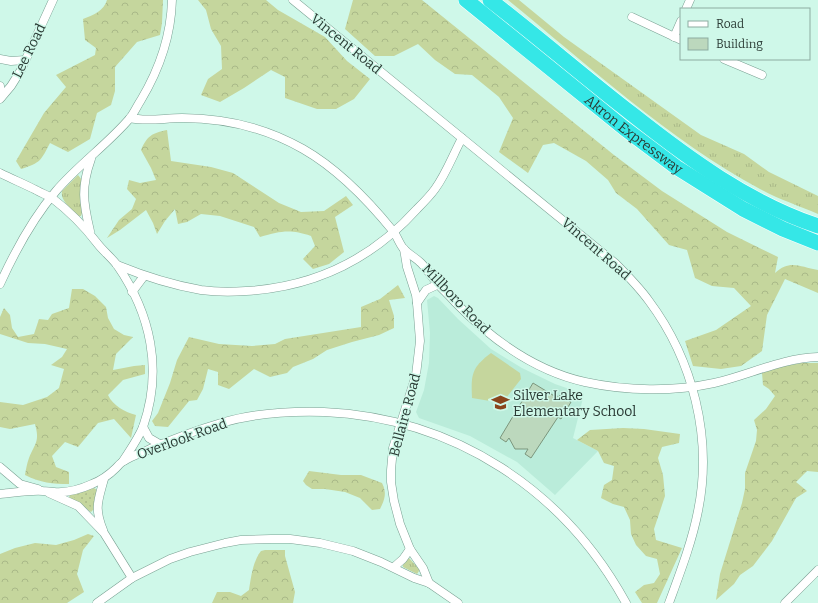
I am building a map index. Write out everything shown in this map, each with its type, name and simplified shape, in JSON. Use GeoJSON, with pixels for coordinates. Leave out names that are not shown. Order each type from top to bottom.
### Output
{"type":"FeatureCollection","features":[{"type":"Feature","properties":{"kind":"highway","name":"Akron Expressway"},"geometry":{"type":"LineString","coordinates":[[466,0],[624,128],[676,167],[722,197],[750,212],[783,229],[818,243]]}},
{"type":"Feature","properties":{"kind":"highway","name":"Akron Expressway"},"geometry":{"type":"LineString","coordinates":[[490,0],[668,143],[715,176],[756,199],[818,226]]}},
{"type":"Feature","properties":{"kind":"street","name":"Lee Road"},"geometry":{"type":"LineString","coordinates":[[0,98],[11,86],[53,0]]}},
{"type":"Feature","properties":{"kind":"street"},"geometry":{"type":"LineString","coordinates":[[0,284],[26,231],[51,197],[130,118],[154,76],[162,56],[168,35],[172,0]]}},
{"type":"Feature","properties":{"kind":"street","name":"Vincent Road"},"geometry":{"type":"LineString","coordinates":[[293,0],[602,252],[632,279],[661,318],[674,341],[692,386],[700,422],[702,453],[702,482],[695,527],[669,603]]}},
{"type":"Feature","properties":{"kind":"street"},"geometry":{"type":"LineString","coordinates":[[632,17],[678,39],[680,27]]}},
{"type":"Feature","properties":{"kind":"street"},"geometry":{"type":"LineString","coordinates":[[0,59],[11,61],[25,60]]}},
{"type":"Feature","properties":{"kind":"street"},"geometry":{"type":"LineString","coordinates":[[726,60],[762,75]]}},
{"type":"Feature","properties":{"kind":"street"},"geometry":{"type":"LineString","coordinates":[[0,86],[0,98]]}},
{"type":"Feature","properties":{"kind":"street","name":"Millboro Road"},"geometry":{"type":"LineString","coordinates":[[130,118],[145,120],[185,118],[219,120],[241,124],[277,136],[311,154],[337,173],[365,199],[394,233],[404,249],[422,263],[438,284],[467,314],[492,336],[524,358],[548,370],[584,382],[618,387],[667,389],[714,383],[779,363],[818,358]]}},
{"type":"Feature","properties":{"kind":"street"},"geometry":{"type":"LineString","coordinates":[[117,265],[144,276],[174,284],[212,291],[232,292],[279,288],[303,282],[336,269],[374,248],[394,233],[436,188],[462,138]]}},
{"type":"Feature","properties":{"kind":"street"},"geometry":{"type":"LineString","coordinates":[[90,232],[84,207],[84,187],[86,172],[93,154]]}},
{"type":"Feature","properties":{"kind":"street"},"geometry":{"type":"LineString","coordinates":[[0,173],[51,197],[90,232],[97,243],[117,265],[145,320],[152,355],[152,384],[150,401],[143,427],[136,442],[122,461]]}},
{"type":"Feature","properties":{"kind":"street","name":"Bellaire Road"},"geometry":{"type":"LineString","coordinates":[[404,249],[407,267],[416,295],[420,329],[419,353],[415,380],[394,448],[391,482],[397,515],[410,549],[423,568],[429,583]]}},
{"type":"Feature","properties":{"kind":"street"},"geometry":{"type":"LineString","coordinates":[[132,292],[144,276]]}},
{"type":"Feature","properties":{"kind":"street"},"geometry":{"type":"LineString","coordinates":[[417,303],[426,290],[438,284]]}},
{"type":"Feature","properties":{"kind":"street","name":"Overlook Road"},"geometry":{"type":"LineString","coordinates":[[43,490],[62,492],[83,487],[104,479],[122,461],[192,432],[222,422],[266,414],[309,412],[366,416],[401,424],[430,433],[465,447],[502,468],[530,487],[580,534],[606,568],[626,603]]}},
{"type":"Feature","properties":{"kind":"street"},"geometry":{"type":"LineString","coordinates":[[143,427],[149,438],[161,445]]}},
{"type":"Feature","properties":{"kind":"street"},"geometry":{"type":"LineString","coordinates":[[0,467],[20,484],[43,490],[78,506],[104,533]]}},
{"type":"Feature","properties":{"kind":"street"},"geometry":{"type":"LineString","coordinates":[[104,479],[98,501],[97,516],[104,533],[132,578]]}},
{"type":"Feature","properties":{"kind":"street"},"geometry":{"type":"LineString","coordinates":[[0,494],[43,490]]}},
{"type":"Feature","properties":{"kind":"street"},"geometry":{"type":"LineString","coordinates":[[97,603],[132,578],[150,568],[190,552],[225,543],[256,539],[290,539],[320,543],[353,551],[394,567],[414,578],[429,583],[458,603]]}},
{"type":"Feature","properties":{"kind":"street"},"geometry":{"type":"LineString","coordinates":[[394,567],[403,559],[410,549]]}},
{"type":"Feature","properties":{"kind":"street"},"geometry":{"type":"LineString","coordinates":[[785,603],[818,570]]}},
{"type":"Feature","properties":{"kind":"shaded area","name":"Silver Lake Elementary School"},"geometry":{"type":"Polygon","coordinates":[[[434,296],[438,298],[458,319],[491,349],[522,368],[555,384],[584,394],[573,438],[598,451],[555,495],[517,462],[470,436],[419,418],[416,412],[424,390],[429,363],[430,333],[427,300],[434,296]]]}},
{"type":"Feature","properties":{"kind":"green space"},"geometry":{"type":"Polygon","coordinates":[[[107,0],[163,0],[160,35],[137,42],[115,67],[115,91],[111,105],[97,113],[90,139],[68,152],[50,143],[37,163],[21,169],[16,161],[44,113],[66,87],[56,75],[95,55],[96,48],[85,40],[83,19],[101,10],[106,4],[107,0]]]}},
{"type":"Feature","properties":{"kind":"green space"},"geometry":{"type":"Polygon","coordinates":[[[198,0],[266,0],[278,10],[325,37],[347,61],[370,79],[354,99],[336,109],[317,109],[285,98],[285,77],[271,70],[220,102],[201,95],[208,79],[222,69],[221,46],[211,29],[206,10],[198,0]]]}},
{"type":"Feature","properties":{"kind":"green space"},"geometry":{"type":"Polygon","coordinates":[[[353,0],[422,0],[614,155],[662,191],[727,232],[778,257],[775,273],[790,265],[818,270],[818,293],[785,279],[767,315],[762,351],[741,366],[721,369],[693,366],[685,341],[716,330],[751,306],[734,288],[712,286],[695,278],[687,250],[669,245],[637,209],[616,193],[608,180],[586,161],[554,143],[543,145],[528,173],[499,152],[513,118],[499,97],[472,75],[455,74],[435,60],[418,44],[394,56],[375,56],[345,29],[353,0]]]}},
{"type":"Feature","properties":{"kind":"green space"},"geometry":{"type":"Polygon","coordinates":[[[508,0],[519,0],[564,37],[701,135],[744,154],[769,172],[818,196],[818,214],[760,189],[693,148],[661,125],[508,0]]]}},
{"type":"Feature","properties":{"kind":"green space"},"geometry":{"type":"Polygon","coordinates":[[[167,130],[171,161],[211,167],[233,173],[279,203],[301,212],[324,211],[346,196],[353,205],[335,217],[344,252],[329,264],[313,269],[303,259],[315,246],[311,236],[297,232],[286,232],[274,233],[260,237],[254,227],[220,216],[201,214],[187,222],[178,224],[175,209],[157,234],[146,210],[107,238],[119,220],[132,209],[136,199],[127,189],[129,180],[140,183],[156,180],[141,150],[148,138],[157,132],[167,130]]]}},
{"type":"Feature","properties":{"kind":"green space"},"geometry":{"type":"Polygon","coordinates":[[[78,175],[82,180],[81,216],[78,216],[67,205],[62,195],[62,191],[78,175]]]}},
{"type":"Feature","properties":{"kind":"green space"},"geometry":{"type":"Polygon","coordinates":[[[398,285],[405,298],[389,300],[394,316],[394,328],[379,335],[327,350],[313,359],[293,367],[287,373],[270,377],[254,369],[229,389],[218,385],[218,372],[208,369],[203,389],[197,400],[189,401],[168,427],[155,426],[152,421],[158,413],[177,360],[189,337],[219,344],[252,346],[275,344],[285,339],[361,327],[361,307],[380,299],[398,285]]]}},
{"type":"Feature","properties":{"kind":"green space"},"geometry":{"type":"Polygon","coordinates":[[[72,289],[83,289],[95,296],[106,307],[108,318],[114,329],[124,335],[133,337],[116,354],[113,370],[145,365],[145,374],[123,380],[108,395],[110,399],[120,408],[136,415],[131,438],[114,419],[98,423],[78,447],[65,442],[52,456],[56,467],[69,472],[69,484],[52,483],[36,480],[25,475],[28,460],[37,439],[35,424],[10,429],[0,427],[0,402],[23,405],[47,397],[59,388],[64,369],[51,365],[62,357],[67,349],[45,344],[28,343],[0,334],[0,317],[4,308],[10,315],[12,328],[18,337],[34,334],[39,319],[48,320],[52,314],[69,308],[72,289]]]}},
{"type":"Feature","properties":{"kind":"green space"},"geometry":{"type":"Polygon","coordinates":[[[491,353],[520,373],[521,379],[502,403],[472,398],[472,378],[474,372],[479,363],[491,353]]]}},
{"type":"Feature","properties":{"kind":"green space"},"geometry":{"type":"Polygon","coordinates":[[[801,363],[818,363],[818,472],[807,471],[796,482],[807,491],[796,498],[772,541],[753,566],[740,575],[734,584],[716,600],[720,574],[742,503],[745,489],[745,473],[756,441],[757,430],[754,420],[766,409],[775,396],[763,385],[762,373],[774,368],[801,363]]]}},
{"type":"Feature","properties":{"kind":"green space"},"geometry":{"type":"Polygon","coordinates":[[[623,428],[644,429],[680,434],[679,443],[662,447],[658,458],[663,475],[665,496],[654,529],[656,540],[682,548],[657,603],[642,603],[635,592],[644,585],[654,583],[660,574],[657,559],[646,556],[636,545],[631,534],[630,520],[624,507],[613,504],[601,498],[604,485],[612,480],[614,466],[604,463],[598,451],[577,440],[590,430],[623,428]]]}},
{"type":"Feature","properties":{"kind":"green space"},"geometry":{"type":"Polygon","coordinates":[[[309,471],[341,475],[361,475],[382,483],[385,496],[380,509],[372,510],[360,498],[345,492],[312,489],[303,481],[309,471]]]}},
{"type":"Feature","properties":{"kind":"green space"},"geometry":{"type":"Polygon","coordinates":[[[94,488],[97,490],[94,509],[91,512],[69,497],[70,495],[94,488]]]}},
{"type":"Feature","properties":{"kind":"green space"},"geometry":{"type":"Polygon","coordinates":[[[89,491],[93,492],[94,496],[91,507],[78,501],[74,497],[76,494],[83,495],[89,491]]]}},
{"type":"Feature","properties":{"kind":"green space"},"geometry":{"type":"Polygon","coordinates":[[[88,534],[94,536],[83,550],[77,574],[84,592],[67,603],[0,603],[0,554],[15,548],[35,543],[56,545],[88,534]]]}},
{"type":"Feature","properties":{"kind":"green space"},"geometry":{"type":"Polygon","coordinates":[[[285,550],[285,556],[295,592],[293,603],[212,603],[217,592],[230,592],[241,596],[249,590],[256,559],[261,551],[285,550]]]}},
{"type":"Feature","properties":{"kind":"green space"},"geometry":{"type":"Polygon","coordinates":[[[409,558],[419,569],[417,574],[403,567],[409,558]]]}},
{"type":"Feature","properties":{"kind":"building"},"geometry":{"type":"Polygon","coordinates":[[[533,383],[556,397],[559,397],[560,395],[571,402],[561,419],[558,417],[531,458],[525,454],[528,449],[515,449],[509,438],[506,442],[500,438],[533,383]]]}},
{"type":"Feature","properties":{"kind":"place","name":"Silver Lake Elementary School"},"geometry":{"type":"Point","coordinates":[500,403]}}]}
